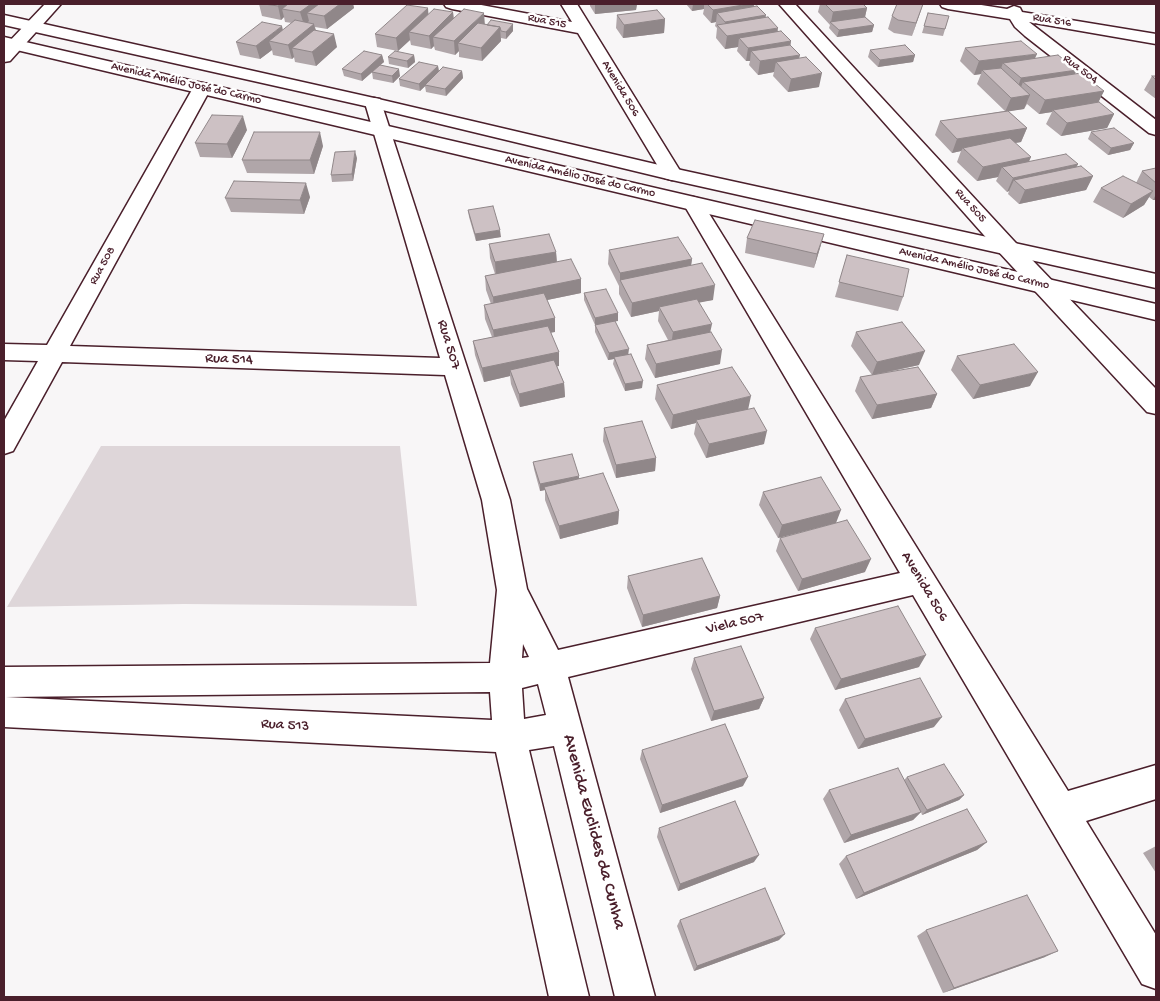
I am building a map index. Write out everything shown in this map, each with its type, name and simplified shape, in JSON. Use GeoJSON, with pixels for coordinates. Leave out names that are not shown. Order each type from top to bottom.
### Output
{"type":"FeatureCollection","features":[{"type":"Feature","properties":{"kind":"street"},"geometry":{"type":"LineString","coordinates":[[8,48],[53,4]]}},
{"type":"Feature","properties":{"kind":"street","name":"Rua 515"},"geometry":{"type":"LineString","coordinates":[[452,4],[584,29]]}},
{"type":"Feature","properties":{"kind":"street","name":"Avenida 506"},"geometry":{"type":"LineString","coordinates":[[569,4],[672,174]]}},
{"type":"Feature","properties":{"kind":"street","name":"Rua 505"},"geometry":{"type":"LineString","coordinates":[[787,4],[1006,246],[1156,405]]}},
{"type":"Feature","properties":{"kind":"street","name":"Rua 516"},"geometry":{"type":"LineString","coordinates":[[948,4],[1015,10],[1156,39]]}},
{"type":"Feature","properties":{"kind":"street","name":"Rua 504"},"geometry":{"type":"LineString","coordinates":[[1015,10],[1031,33],[1156,128]]}},
{"type":"Feature","properties":{"kind":"street","name":"Avenida Amélio José do Carmo"},"geometry":{"type":"LineString","coordinates":[[4,20],[374,103],[672,174],[1006,246],[1156,281]]}},
{"type":"Feature","properties":{"kind":"street","name":"Avenida Amélio José do Carmo"},"geometry":{"type":"LineString","coordinates":[[8,48],[202,88],[1156,312]]}},
{"type":"Feature","properties":{"kind":"street","name":"Rua 508"},"geometry":{"type":"LineString","coordinates":[[4,444],[202,88]]}},
{"type":"Feature","properties":{"kind":"street","name":"Rua 507"},"geometry":{"type":"LineString","coordinates":[[374,103],[496,500],[512,590],[505,677]]}},
{"type":"Feature","properties":{"kind":"street","name":"Avenida 506"},"geometry":{"type":"LineString","coordinates":[[693,203],[1156,970]]}},
{"type":"Feature","properties":{"kind":"street","name":"Rua 514"},"geometry":{"type":"LineString","coordinates":[[4,352],[454,367]]}},
{"type":"Feature","properties":{"kind":"street","name":"Viela 507"},"geometry":{"type":"LineString","coordinates":[[550,667],[920,580]]}},
{"type":"Feature","properties":{"kind":"street","name":"Rua 507"},"geometry":{"type":"LineString","coordinates":[[512,590],[550,667]]}},
{"type":"Feature","properties":{"kind":"street"},"geometry":{"type":"LineString","coordinates":[[4,682],[505,677],[550,667]]}},
{"type":"Feature","properties":{"kind":"street","name":"Avenida Euclides da Cunha"},"geometry":{"type":"LineString","coordinates":[[550,667],[635,997]]}},
{"type":"Feature","properties":{"kind":"street"},"geometry":{"type":"LineString","coordinates":[[505,677],[509,737],[569,997]]}},
{"type":"Feature","properties":{"kind":"street","name":"Rua 513"},"geometry":{"type":"LineString","coordinates":[[4,712],[509,737],[565,728]]}},
{"type":"Feature","properties":{"kind":"street"},"geometry":{"type":"LineString","coordinates":[[1060,811],[1156,782]]}},
{"type":"Feature","properties":{"kind":"shaded area"},"geometry":{"type":"Polygon","coordinates":[[[101,446],[400,446],[417,606],[184,604],[7,607],[101,446]]]}},
{"type":"Feature","properties":{"kind":"building"},"geometry":{"type":"Polygon","coordinates":[[[264,4],[281,4],[278,6],[264,4]]]}},
{"type":"Feature","properties":{"kind":"building"},"geometry":{"type":"Polygon","coordinates":[[[288,4],[311,4],[300,12],[282,9],[288,4]]]}},
{"type":"Feature","properties":{"kind":"building"},"geometry":{"type":"Polygon","coordinates":[[[319,4],[340,4],[324,16],[307,13],[319,4]]]}},
{"type":"Feature","properties":{"kind":"building"},"geometry":{"type":"Polygon","coordinates":[[[707,4],[749,4],[713,10],[707,4]]]}},
{"type":"Feature","properties":{"kind":"building"},"geometry":{"type":"Polygon","coordinates":[[[825,4],[863,4],[867,8],[833,12],[825,4]]]}},
{"type":"Feature","properties":{"kind":"building"},"geometry":{"type":"Polygon","coordinates":[[[897,4],[923,4],[916,23],[898,20],[892,16],[897,4]]]}},
{"type":"Feature","properties":{"kind":"building"},"geometry":{"type":"Polygon","coordinates":[[[407,5],[428,8],[396,38],[375,34],[407,5]]]}},
{"type":"Feature","properties":{"kind":"building"},"geometry":{"type":"Polygon","coordinates":[[[757,6],[766,15],[725,22],[717,13],[757,6]]]}},
{"type":"Feature","properties":{"kind":"building"},"geometry":{"type":"Polygon","coordinates":[[[434,9],[453,12],[429,36],[409,32],[434,9]]]}},
{"type":"Feature","properties":{"kind":"building"},"geometry":{"type":"Polygon","coordinates":[[[464,9],[484,13],[454,41],[433,37],[464,9]]]}},
{"type":"Feature","properties":{"kind":"building"},"geometry":{"type":"Polygon","coordinates":[[[657,10],[665,19],[624,25],[617,15],[657,10]]]}},
{"type":"Feature","properties":{"kind":"building"},"geometry":{"type":"Polygon","coordinates":[[[928,13],[949,16],[945,29],[924,26],[928,13]]]}},
{"type":"Feature","properties":{"kind":"building"},"geometry":{"type":"Polygon","coordinates":[[[768,17],[778,28],[727,36],[717,25],[768,17]]]}},
{"type":"Feature","properties":{"kind":"building"},"geometry":{"type":"Polygon","coordinates":[[[865,17],[874,25],[839,30],[830,22],[865,17]]]}},
{"type":"Feature","properties":{"kind":"building"},"geometry":{"type":"Polygon","coordinates":[[[295,20],[314,24],[288,45],[269,41],[295,20]]]}},
{"type":"Feature","properties":{"kind":"building"},"geometry":{"type":"Polygon","coordinates":[[[491,20],[513,24],[506,32],[501,31],[500,27],[487,25],[491,20]]]}},
{"type":"Feature","properties":{"kind":"building"},"geometry":{"type":"Polygon","coordinates":[[[262,22],[282,26],[256,46],[236,42],[262,22]]]}},
{"type":"Feature","properties":{"kind":"building"},"geometry":{"type":"Polygon","coordinates":[[[478,23],[500,27],[481,48],[458,43],[478,23]]]}},
{"type":"Feature","properties":{"kind":"building"},"geometry":{"type":"Polygon","coordinates":[[[314,30],[334,34],[312,52],[292,48],[314,30]]]}},
{"type":"Feature","properties":{"kind":"building"},"geometry":{"type":"Polygon","coordinates":[[[781,31],[791,41],[748,48],[739,38],[781,31]]]}},
{"type":"Feature","properties":{"kind":"building"},"geometry":{"type":"Polygon","coordinates":[[[1021,41],[1037,54],[979,61],[965,48],[1021,41]]]}},
{"type":"Feature","properties":{"kind":"building"},"geometry":{"type":"Polygon","coordinates":[[[790,45],[800,55],[760,61],[751,51],[790,45]]]}},
{"type":"Feature","properties":{"kind":"building"},"geometry":{"type":"Polygon","coordinates":[[[905,45],[915,55],[880,60],[870,50],[905,45]]]}},
{"type":"Feature","properties":{"kind":"building"},"geometry":{"type":"Polygon","coordinates":[[[364,51],[382,55],[361,74],[342,69],[364,51]]]}},
{"type":"Feature","properties":{"kind":"building"},"geometry":{"type":"Polygon","coordinates":[[[395,51],[414,55],[407,61],[388,57],[395,51]]]}},
{"type":"Feature","properties":{"kind":"building"},"geometry":{"type":"Polygon","coordinates":[[[1058,55],[1077,70],[1021,78],[1003,63],[1058,55]]]}},
{"type":"Feature","properties":{"kind":"building"},"geometry":{"type":"Polygon","coordinates":[[[806,57],[822,73],[791,79],[776,62],[806,57]]]}},
{"type":"Feature","properties":{"kind":"building"},"geometry":{"type":"Polygon","coordinates":[[[419,62],[438,66],[419,84],[399,79],[419,62]]]}},
{"type":"Feature","properties":{"kind":"building"},"geometry":{"type":"Polygon","coordinates":[[[380,65],[399,69],[392,76],[372,72],[380,65]]]}},
{"type":"Feature","properties":{"kind":"building"},"geometry":{"type":"Polygon","coordinates":[[[443,67],[462,71],[445,89],[425,85],[443,67]]]}},
{"type":"Feature","properties":{"kind":"building"},"geometry":{"type":"Polygon","coordinates":[[[1001,68],[1030,95],[1011,98],[982,70],[1001,68]]]}},
{"type":"Feature","properties":{"kind":"building"},"geometry":{"type":"Polygon","coordinates":[[[1081,73],[1104,91],[1045,100],[1023,82],[1081,73]]]}},
{"type":"Feature","properties":{"kind":"building"},"geometry":{"type":"Polygon","coordinates":[[[1099,102],[1114,114],[1067,123],[1053,110],[1099,102]]]}},
{"type":"Feature","properties":{"kind":"building"},"geometry":{"type":"Polygon","coordinates":[[[1008,111],[1027,128],[957,139],[940,121],[1008,111]]]}},
{"type":"Feature","properties":{"kind":"building"},"geometry":{"type":"Polygon","coordinates":[[[212,115],[243,116],[227,144],[195,143],[212,115]]]}},
{"type":"Feature","properties":{"kind":"building"},"geometry":{"type":"Polygon","coordinates":[[[1114,128],[1134,143],[1111,148],[1091,132],[1114,128]]]}},
{"type":"Feature","properties":{"kind":"building"},"geometry":{"type":"Polygon","coordinates":[[[254,132],[320,132],[310,160],[242,160],[254,132]]]}},
{"type":"Feature","properties":{"kind":"building"},"geometry":{"type":"Polygon","coordinates":[[[1010,138],[1031,157],[983,167],[963,148],[1010,138]]]}},
{"type":"Feature","properties":{"kind":"building"},"geometry":{"type":"Polygon","coordinates":[[[355,151],[352,174],[331,175],[335,152],[355,151]]]}},
{"type":"Feature","properties":{"kind":"building"},"geometry":{"type":"Polygon","coordinates":[[[1066,154],[1078,164],[1013,178],[1002,167],[1066,154]]]}},
{"type":"Feature","properties":{"kind":"building"},"geometry":{"type":"Polygon","coordinates":[[[1081,166],[1093,176],[1025,190],[1014,180],[1081,166]]]}},
{"type":"Feature","properties":{"kind":"building"},"geometry":{"type":"Polygon","coordinates":[[[1156,168],[1156,183],[1142,171],[1156,168]]]}},
{"type":"Feature","properties":{"kind":"building"},"geometry":{"type":"Polygon","coordinates":[[[1123,176],[1153,191],[1131,204],[1101,188],[1123,176]]]}},
{"type":"Feature","properties":{"kind":"building"},"geometry":{"type":"Polygon","coordinates":[[[234,181],[306,183],[300,200],[225,198],[234,181]]]}},
{"type":"Feature","properties":{"kind":"building"},"geometry":{"type":"Polygon","coordinates":[[[493,206],[500,230],[475,234],[468,210],[493,206]]]}},
{"type":"Feature","properties":{"kind":"building"},"geometry":{"type":"Polygon","coordinates":[[[755,220],[824,234],[817,254],[747,238],[755,220]]]}},
{"type":"Feature","properties":{"kind":"building"},"geometry":{"type":"Polygon","coordinates":[[[549,234],[556,252],[495,262],[489,244],[549,234]]]}},
{"type":"Feature","properties":{"kind":"building"},"geometry":{"type":"Polygon","coordinates":[[[678,237],[692,259],[620,273],[609,250],[678,237]]]}},
{"type":"Feature","properties":{"kind":"building"},"geometry":{"type":"Polygon","coordinates":[[[847,255],[909,269],[903,297],[839,282],[847,255]]]}},
{"type":"Feature","properties":{"kind":"building"},"geometry":{"type":"Polygon","coordinates":[[[571,259],[581,279],[493,297],[485,276],[571,259]]]}},
{"type":"Feature","properties":{"kind":"building"},"geometry":{"type":"Polygon","coordinates":[[[702,263],[715,285],[632,303],[620,280],[702,263]]]}},
{"type":"Feature","properties":{"kind":"building"},"geometry":{"type":"Polygon","coordinates":[[[606,289],[618,313],[595,318],[584,293],[606,289]]]}},
{"type":"Feature","properties":{"kind":"building"},"geometry":{"type":"Polygon","coordinates":[[[544,293],[555,318],[493,330],[484,305],[544,293]]]}},
{"type":"Feature","properties":{"kind":"building"},"geometry":{"type":"Polygon","coordinates":[[[697,299],[712,324],[673,332],[659,307],[697,299]]]}},
{"type":"Feature","properties":{"kind":"building"},"geometry":{"type":"Polygon","coordinates":[[[615,321],[629,349],[609,353],[595,325],[615,321]]]}},
{"type":"Feature","properties":{"kind":"building"},"geometry":{"type":"Polygon","coordinates":[[[902,322],[925,351],[877,362],[856,332],[902,322]]]}},
{"type":"Feature","properties":{"kind":"building"},"geometry":{"type":"Polygon","coordinates":[[[548,326],[559,352],[482,368],[473,341],[548,326]]]}},
{"type":"Feature","properties":{"kind":"building"},"geometry":{"type":"Polygon","coordinates":[[[711,332],[722,350],[656,364],[647,345],[711,332]]]}},
{"type":"Feature","properties":{"kind":"building"},"geometry":{"type":"Polygon","coordinates":[[[1014,344],[1038,372],[980,385],[957,356],[1014,344]]]}},
{"type":"Feature","properties":{"kind":"building"},"geometry":{"type":"Polygon","coordinates":[[[631,354],[643,381],[625,384],[614,357],[631,354]]]}},
{"type":"Feature","properties":{"kind":"building"},"geometry":{"type":"Polygon","coordinates":[[[554,360],[564,383],[519,394],[510,370],[554,360]]]}},
{"type":"Feature","properties":{"kind":"building"},"geometry":{"type":"Polygon","coordinates":[[[732,367],[751,396],[673,415],[657,385],[732,367]]]}},
{"type":"Feature","properties":{"kind":"building"},"geometry":{"type":"Polygon","coordinates":[[[918,367],[937,394],[877,405],[860,377],[918,367]]]}},
{"type":"Feature","properties":{"kind":"building"},"geometry":{"type":"Polygon","coordinates":[[[754,408],[767,431],[709,444],[696,420],[754,408]]]}},
{"type":"Feature","properties":{"kind":"building"},"geometry":{"type":"Polygon","coordinates":[[[642,421],[656,458],[616,465],[604,428],[642,421]]]}},
{"type":"Feature","properties":{"kind":"building"},"geometry":{"type":"Polygon","coordinates":[[[572,454],[579,476],[540,484],[533,462],[572,454]]]}},
{"type":"Feature","properties":{"kind":"building"},"geometry":{"type":"Polygon","coordinates":[[[603,473],[619,511],[559,526],[544,487],[603,473]]]}},
{"type":"Feature","properties":{"kind":"building"},"geometry":{"type":"Polygon","coordinates":[[[821,477],[841,510],[782,525],[763,492],[821,477]]]}},
{"type":"Feature","properties":{"kind":"building"},"geometry":{"type":"Polygon","coordinates":[[[847,520],[871,559],[802,579],[780,538],[847,520]]]}},
{"type":"Feature","properties":{"kind":"building"},"geometry":{"type":"Polygon","coordinates":[[[702,558],[720,596],[643,615],[628,576],[702,558]]]}},
{"type":"Feature","properties":{"kind":"building"},"geometry":{"type":"Polygon","coordinates":[[[898,606],[926,655],[841,679],[815,628],[898,606]]]}},
{"type":"Feature","properties":{"kind":"building"},"geometry":{"type":"Polygon","coordinates":[[[741,646],[764,698],[714,711],[694,658],[741,646]]]}},
{"type":"Feature","properties":{"kind":"building"},"geometry":{"type":"Polygon","coordinates":[[[920,678],[942,717],[865,739],[845,699],[920,678]]]}},
{"type":"Feature","properties":{"kind":"building"},"geometry":{"type":"Polygon","coordinates":[[[725,724],[748,777],[662,805],[642,750],[725,724]]]}},
{"type":"Feature","properties":{"kind":"building"},"geometry":{"type":"Polygon","coordinates":[[[944,764],[964,795],[927,810],[907,777],[944,764]]]}},
{"type":"Feature","properties":{"kind":"building"},"geometry":{"type":"Polygon","coordinates":[[[898,768],[921,812],[851,835],[829,790],[898,768]]]}},
{"type":"Feature","properties":{"kind":"building"},"geometry":{"type":"Polygon","coordinates":[[[735,801],[759,855],[680,884],[659,828],[735,801]]]}},
{"type":"Feature","properties":{"kind":"building"},"geometry":{"type":"Polygon","coordinates":[[[967,809],[987,842],[864,893],[846,856],[967,809]]]}},
{"type":"Feature","properties":{"kind":"building"},"geometry":{"type":"Polygon","coordinates":[[[765,888],[785,934],[697,966],[680,920],[765,888]]]}},
{"type":"Feature","properties":{"kind":"building"},"geometry":{"type":"Polygon","coordinates":[[[1027,895],[1058,951],[954,988],[926,930],[1027,895]]]}}]}
